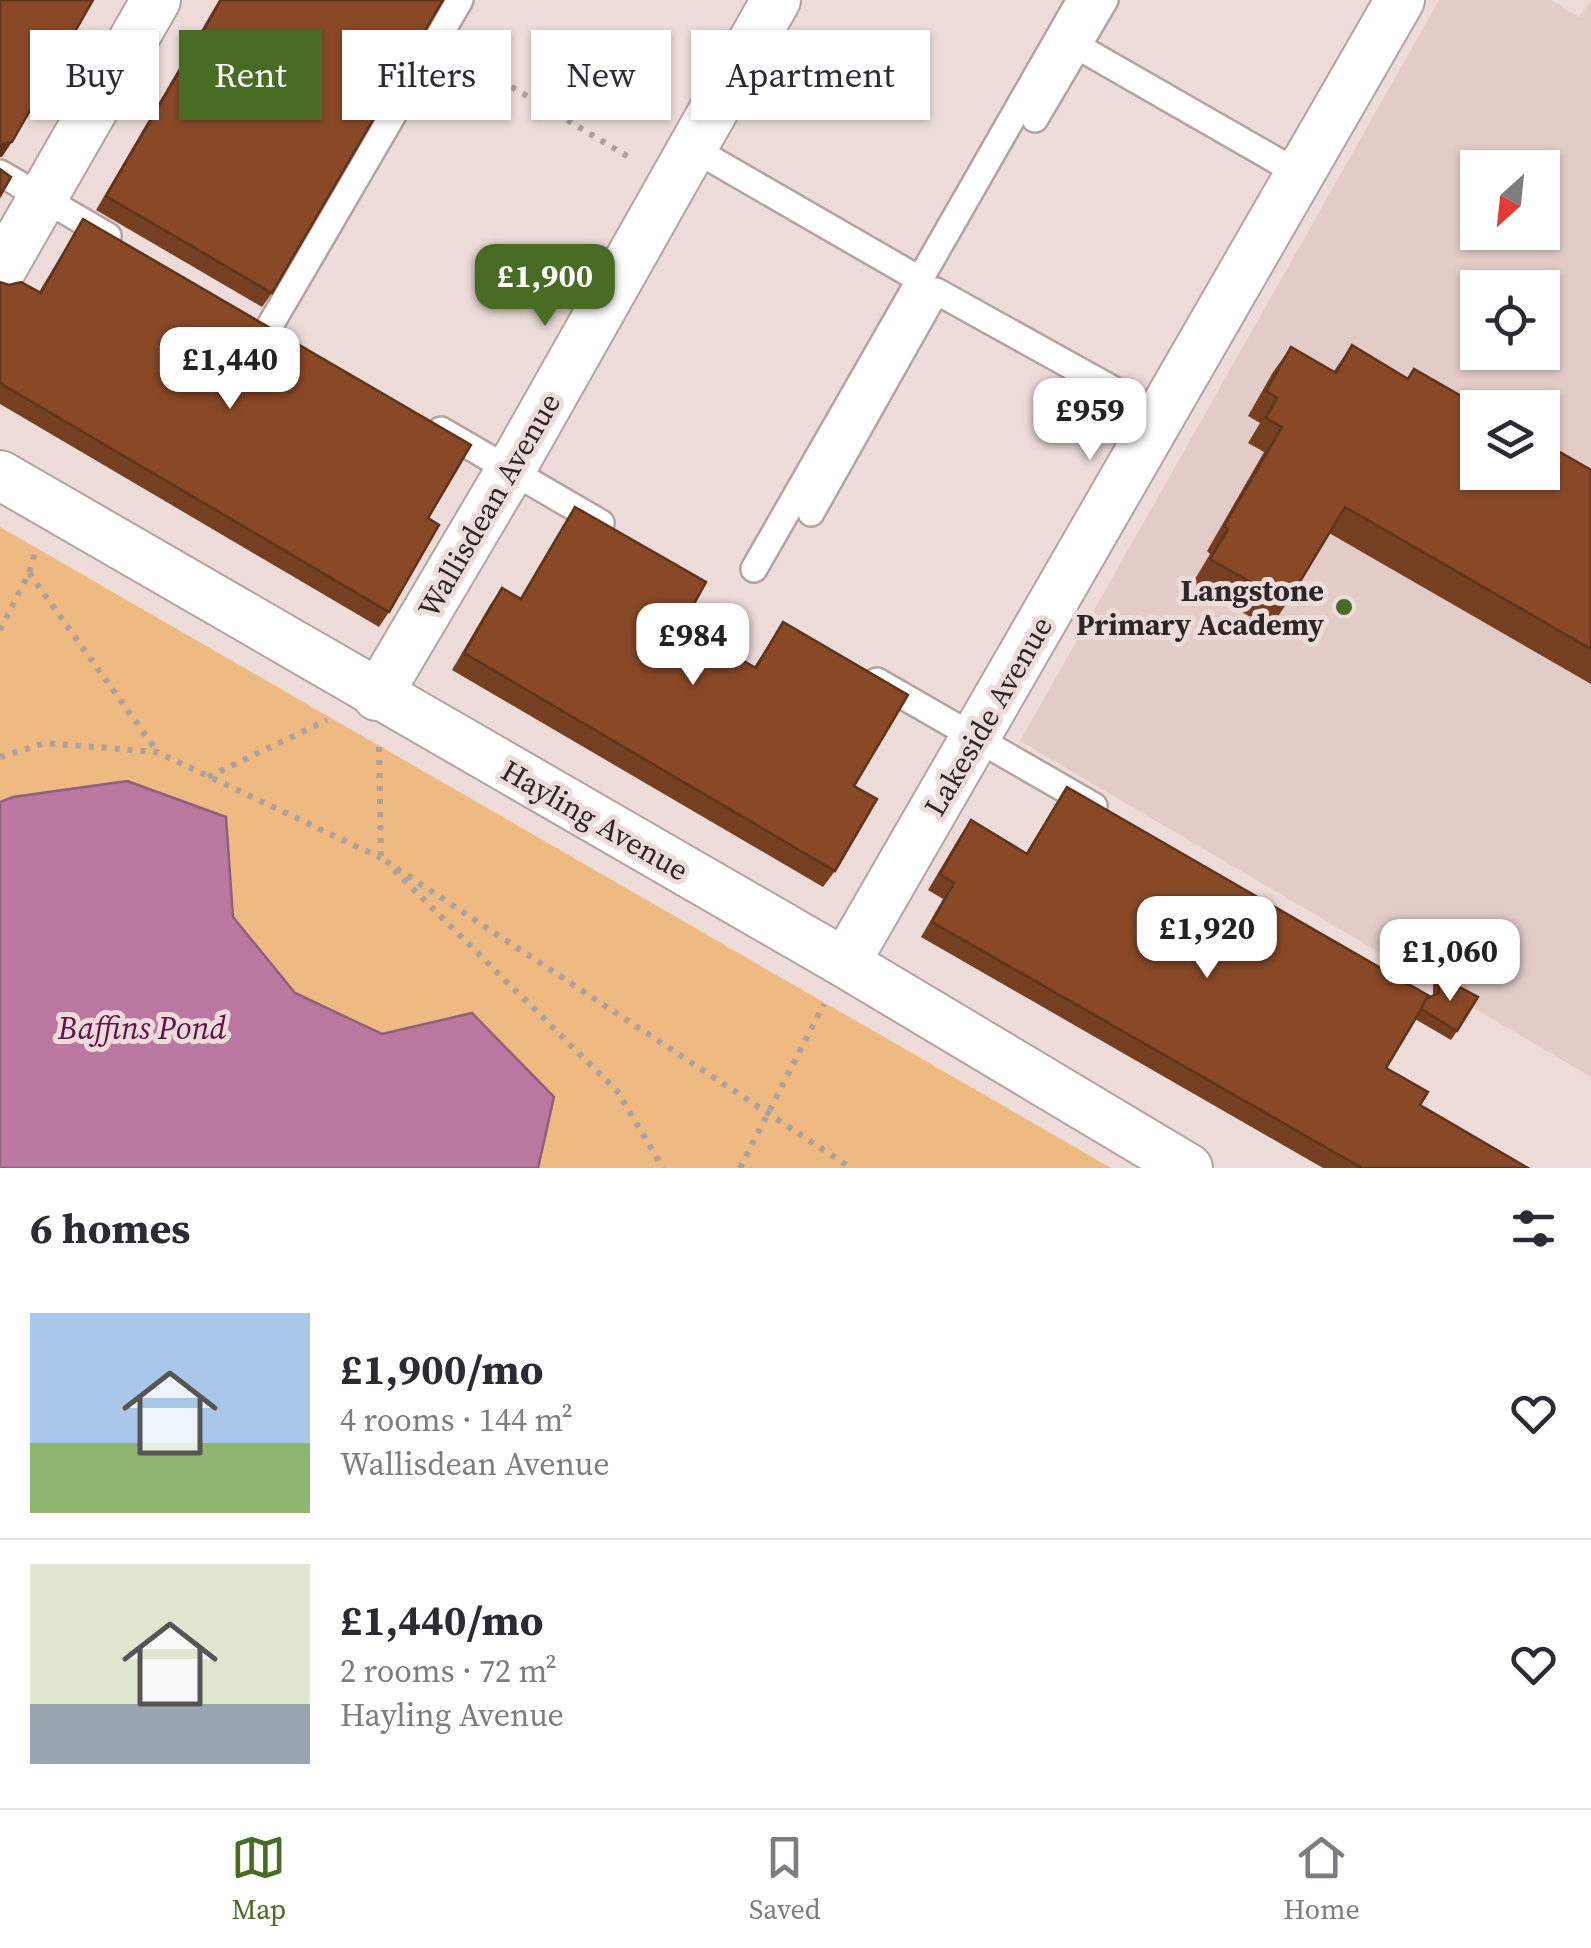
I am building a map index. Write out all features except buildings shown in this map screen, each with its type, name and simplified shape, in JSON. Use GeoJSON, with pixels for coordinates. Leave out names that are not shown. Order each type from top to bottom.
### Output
{"type":"FeatureCollection","features":[{"type":"Feature","properties":{"kind":"street"},"geometry":{"type":"LineString","coordinates":[[0,272],[156,0]]}},
{"type":"Feature","properties":{"kind":"street","name":"Wallisdean Avenue"},"geometry":{"type":"LineString","coordinates":[[377,696],[510,471],[776,0]]}},
{"type":"Feature","properties":{"kind":"street","name":"Lakeside Avenue"},"geometry":{"type":"LineString","coordinates":[[845,963],[1400,0]]}},
{"type":"Feature","properties":{"kind":"street","name":"Hayling Avenue"},"geometry":{"type":"LineString","coordinates":[[0,476],[845,963],[1188,1168]]}},
{"type":"Feature","properties":{"kind":"lane"},"geometry":{"type":"LineString","coordinates":[[443,30],[460,0]]}},
{"type":"Feature","properties":{"kind":"lane"},"geometry":{"type":"LineString","coordinates":[[754,569],[1080,0]]}},
{"type":"Feature","properties":{"kind":"lane"},"geometry":{"type":"LineString","coordinates":[[1036,119],[1105,0]]}},
{"type":"Feature","properties":{"kind":"lane"},"geometry":{"type":"LineString","coordinates":[[1077,46],[1300,174]]}},
{"type":"Feature","properties":{"kind":"lane"},"geometry":{"type":"LineString","coordinates":[[295,345],[260,324],[387,120]]}},
{"type":"Feature","properties":{"kind":"lane"},"geometry":{"type":"LineString","coordinates":[[682,165],[919,279]]}},
{"type":"Feature","properties":{"kind":"lane"},"geometry":{"type":"LineString","coordinates":[[0,173],[123,245]]}},
{"type":"Feature","properties":{"kind":"lane"},"geometry":{"type":"LineString","coordinates":[[810,513],[936,291],[1162,416]]}},
{"type":"Feature","properties":{"kind":"lane"},"geometry":{"type":"LineString","coordinates":[[428,422],[626,538]]}},
{"type":"Feature","properties":{"kind":"lane"},"geometry":{"type":"LineString","coordinates":[[858,670],[1112,816]]}},
{"type":"Feature","properties":{"kind":"path"},"geometry":{"type":"LineString","coordinates":[[511,80],[682,165]]}},
{"type":"Feature","properties":{"kind":"path"},"geometry":{"type":"LineString","coordinates":[[0,630],[28,573],[49,504]]}},
{"type":"Feature","properties":{"kind":"path"},"geometry":{"type":"LineString","coordinates":[[28,573],[157,752]]}},
{"type":"Feature","properties":{"kind":"path"},"geometry":{"type":"LineString","coordinates":[[208,777],[377,696],[381,858],[617,1092],[663,1168]]}},
{"type":"Feature","properties":{"kind":"path"},"geometry":{"type":"LineString","coordinates":[[0,756],[45,743],[157,752],[381,858],[851,1168]]}},
{"type":"Feature","properties":{"kind":"path"},"geometry":{"type":"LineString","coordinates":[[740,1168],[845,963]]}},
{"type":"Feature","properties":{"kind":"shaded area","name":"Langstone Primary Academy"},"geometry":{"type":"Polygon","coordinates":[[[1439,0],[1551,0],[1579,17],[1591,0],[1591,1077],[1020,741],[1439,0]]]}},
{"type":"Feature","properties":{"kind":"shaded area"},"geometry":{"type":"Polygon","coordinates":[[[0,527],[1111,1168],[0,1168],[0,527]]]}},
{"type":"Feature","properties":{"kind":"water","name":"Baffins Pond"},"geometry":{"type":"Polygon","coordinates":[[[127,781],[226,817],[233,917],[295,993],[382,1034],[472,1013],[554,1097],[538,1168],[0,1168],[0,802],[127,781]]]}},
{"type":"Feature","properties":{"kind":"place","name":"Langstone Primary Academy"},"geometry":{"type":"Point","coordinates":[1344,607]}}]}
